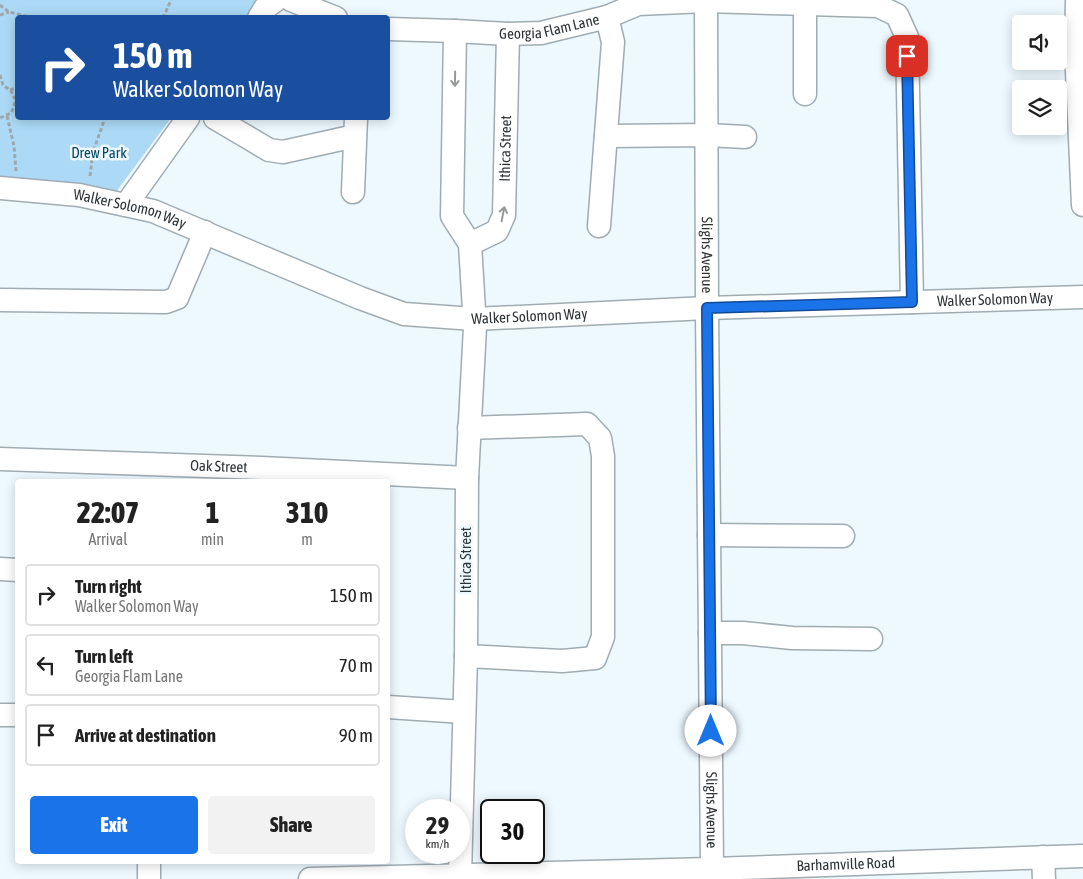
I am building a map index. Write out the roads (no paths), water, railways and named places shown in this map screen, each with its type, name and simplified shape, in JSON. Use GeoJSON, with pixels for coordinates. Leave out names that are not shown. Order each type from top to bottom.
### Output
{"type":"FeatureCollection","features":[{"type":"Feature","properties":{"kind":"street"},"geometry":{"type":"LineString","coordinates":[[261,15],[276,0]]}},
{"type":"Feature","properties":{"kind":"street"},"geometry":{"type":"LineString","coordinates":[[291,0],[328,15]]}},
{"type":"Feature","properties":{"kind":"street"},"geometry":{"type":"LineString","coordinates":[[1077,0],[1080,50],[1083,206]]}},
{"type":"Feature","properties":{"kind":"street","name":"Georgia Flam Lane"},"geometry":{"type":"LineString","coordinates":[[390,29],[541,34],[607,17],[638,4],[706,1],[878,6],[897,15],[907,37],[912,302]]}},
{"type":"Feature","properties":{"kind":"street","name":"Slighs Avenue"},"geometry":{"type":"LineString","coordinates":[[706,1],[712,869]]}},
{"type":"Feature","properties":{"kind":"street"},"geometry":{"type":"LineString","coordinates":[[805,4],[806,94]]}},
{"type":"Feature","properties":{"kind":"street"},"geometry":{"type":"LineString","coordinates":[[599,226],[613,42],[607,17]]}},
{"type":"Feature","properties":{"kind":"street","name":"Ithica Street"},"geometry":{"type":"LineString","coordinates":[[456,31],[452,216],[470,244],[474,319],[466,478],[466,656],[460,876]]}},
{"type":"Feature","properties":{"kind":"street","name":"Ithica Street"},"geometry":{"type":"LineString","coordinates":[[470,244],[497,232],[504,215],[508,34]]}},
{"type":"Feature","properties":{"kind":"street"},"geometry":{"type":"LineString","coordinates":[[126,205],[187,120]]}},
{"type":"Feature","properties":{"kind":"street"},"geometry":{"type":"LineString","coordinates":[[218,120],[269,150],[283,152],[355,127],[353,192]]}},
{"type":"Feature","properties":{"kind":"street"},"geometry":{"type":"LineString","coordinates":[[606,136],[707,135],[745,137]]}},
{"type":"Feature","properties":{"kind":"street","name":"Walker Solomon Way"},"geometry":{"type":"LineString","coordinates":[[8,188],[87,196],[153,211],[360,298],[404,314],[474,319],[707,308],[1083,297]]}},
{"type":"Feature","properties":{"kind":"street"},"geometry":{"type":"LineString","coordinates":[[0,300],[166,302],[177,298],[205,232]]}},
{"type":"Feature","properties":{"kind":"street"},"geometry":{"type":"LineString","coordinates":[[466,656],[562,660],[595,658],[603,637],[603,456],[600,438],[587,424],[469,428]]}},
{"type":"Feature","properties":{"kind":"street","name":"Oak Street"},"geometry":{"type":"LineString","coordinates":[[0,459],[61,471],[466,478]]}},
{"type":"Feature","properties":{"kind":"street"},"geometry":{"type":"LineString","coordinates":[[709,535],[843,536]]}},
{"type":"Feature","properties":{"kind":"street"},"geometry":{"type":"LineString","coordinates":[[0,569],[15,570]]}},
{"type":"Feature","properties":{"kind":"street"},"geometry":{"type":"LineString","coordinates":[[710,633],[743,633],[792,638],[871,639]]}},
{"type":"Feature","properties":{"kind":"street"},"geometry":{"type":"LineString","coordinates":[[390,707],[464,712]]}},
{"type":"Feature","properties":{"kind":"street"},"geometry":{"type":"LineString","coordinates":[[0,716],[15,715]]}},
{"type":"Feature","properties":{"kind":"street"},"geometry":{"type":"LineString","coordinates":[[1043,856],[1044,879]]}},
{"type":"Feature","properties":{"kind":"street","name":"Barhamville Road"},"geometry":{"type":"LineString","coordinates":[[310,879],[524,876],[1083,856]]}},
{"type":"Feature","properties":{"kind":"street"},"geometry":{"type":"LineString","coordinates":[[149,864],[149,879]]}},
{"type":"Feature","properties":{"kind":"park label","name":"Drew Park"},"geometry":{"type":"Point","coordinates":[99,153]}}]}
